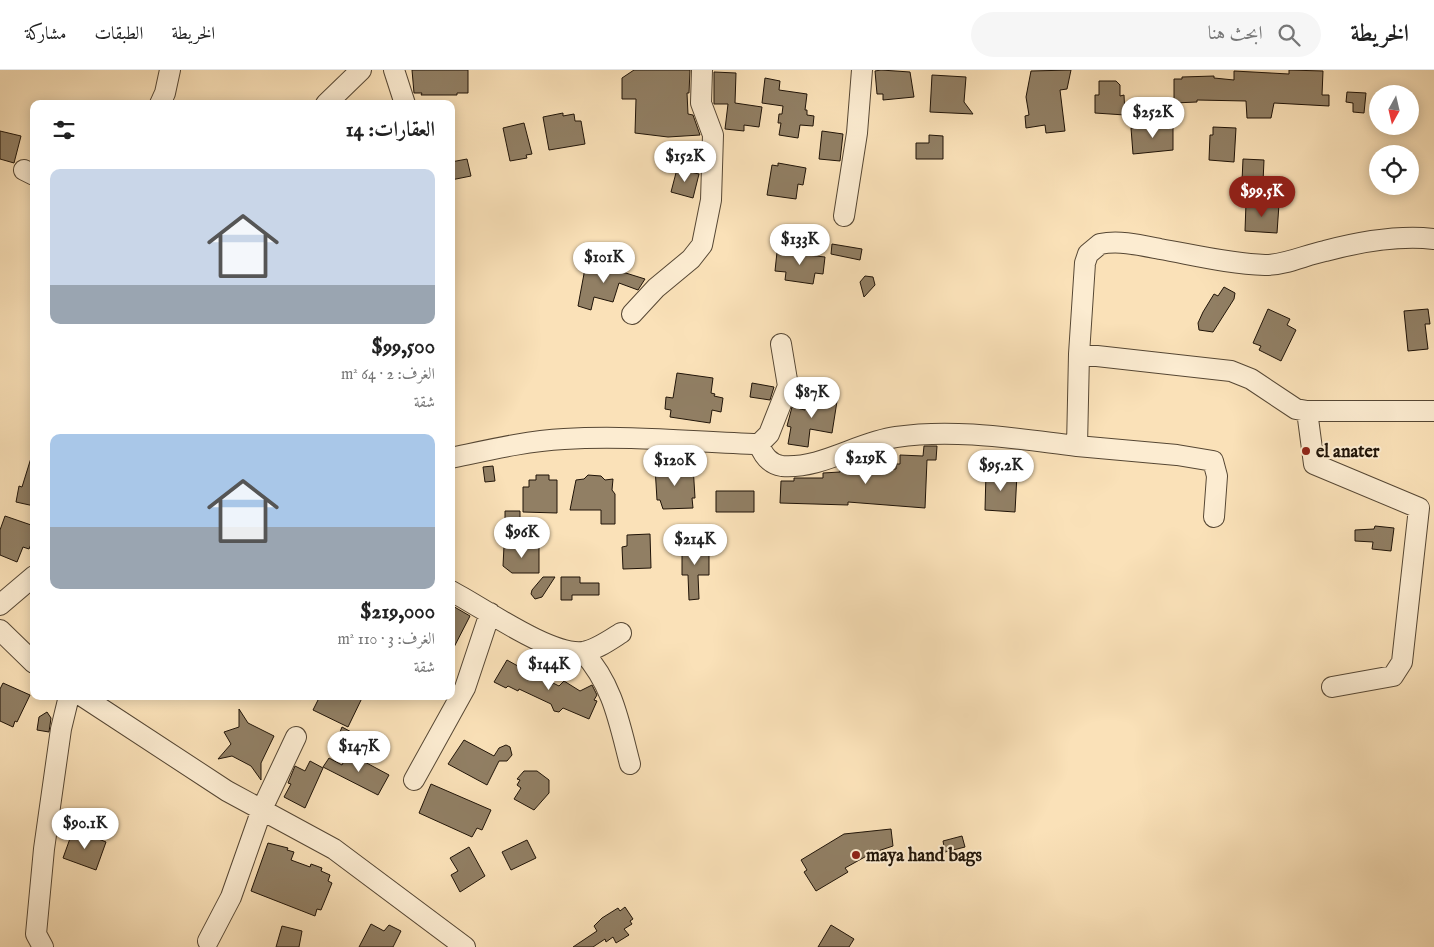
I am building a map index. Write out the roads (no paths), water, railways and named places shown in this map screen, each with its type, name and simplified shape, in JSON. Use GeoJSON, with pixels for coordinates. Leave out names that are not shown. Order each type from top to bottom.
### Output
{"type":"FeatureCollection","features":[{"type":"Feature","properties":{"kind":"street"},"geometry":{"type":"LineString","coordinates":[[162,100],[170,70]]}},
{"type":"Feature","properties":{"kind":"street"},"geometry":{"type":"LineString","coordinates":[[330,100],[361,70]]}},
{"type":"Feature","properties":{"kind":"street"},"geometry":{"type":"LineString","coordinates":[[394,70],[404,100]]}},
{"type":"Feature","properties":{"kind":"street"},"geometry":{"type":"LineString","coordinates":[[632,314],[656,288],[691,259],[702,245],[711,200],[713,135],[702,103],[702,70]]}},
{"type":"Feature","properties":{"kind":"street"},"geometry":{"type":"LineString","coordinates":[[844,216],[858,134],[862,70]]}},
{"type":"Feature","properties":{"kind":"street"},"geometry":{"type":"LineString","coordinates":[[1077,446],[1079,354],[1085,263],[1088,254],[1100,244],[1108,242],[1136,244],[1218,259],[1267,265],[1324,251],[1374,242],[1401,238],[1434,239]]}},
{"type":"Feature","properties":{"kind":"street"},"geometry":{"type":"LineString","coordinates":[[760,444],[769,434],[788,386],[782,344]]}},
{"type":"Feature","properties":{"kind":"street"},"geometry":{"type":"LineString","coordinates":[[1079,354],[1231,371],[1251,379],[1296,409],[1307,411],[1434,411]]}},
{"type":"Feature","properties":{"kind":"street"},"geometry":{"type":"LineString","coordinates":[[1307,411],[1314,464],[1419,508],[1402,662],[1393,676],[1332,687]]}},
{"type":"Feature","properties":{"kind":"street"},"geometry":{"type":"LineString","coordinates":[[760,444],[762,453],[770,462],[780,466],[796,466],[893,437],[916,434],[1003,437],[1177,455],[1212,462],[1217,476],[1214,517]]}},
{"type":"Feature","properties":{"kind":"street"},"geometry":{"type":"LineString","coordinates":[[455,457],[531,442],[564,439],[662,438],[760,444]]}},
{"type":"Feature","properties":{"kind":"street"},"geometry":{"type":"LineString","coordinates":[[0,605],[30,579]]}},
{"type":"Feature","properties":{"kind":"street"},"geometry":{"type":"LineString","coordinates":[[455,593],[534,639],[565,649],[583,652],[621,633]]}},
{"type":"Feature","properties":{"kind":"street"},"geometry":{"type":"LineString","coordinates":[[414,780],[465,688],[490,613]]}},
{"type":"Feature","properties":{"kind":"street"},"geometry":{"type":"LineString","coordinates":[[0,630],[30,659]]}},
{"type":"Feature","properties":{"kind":"street"},"geometry":{"type":"LineString","coordinates":[[583,652],[604,679],[615,707],[630,764]]}},
{"type":"Feature","properties":{"kind":"street"},"geometry":{"type":"LineString","coordinates":[[42,947],[36,934],[44,849],[68,700]]}},
{"type":"Feature","properties":{"kind":"street"},"geometry":{"type":"LineString","coordinates":[[108,703],[219,786],[334,849],[465,947]]}},
{"type":"Feature","properties":{"kind":"street"},"geometry":{"type":"LineString","coordinates":[[208,941],[231,897],[262,809],[296,737]]}},
{"type":"Feature","properties":{"kind":"place","name":"el anater"},"geometry":{"type":"Point","coordinates":[1306,451]}},
{"type":"Feature","properties":{"kind":"place","name":"maya hand bags"},"geometry":{"type":"Point","coordinates":[856,855]}}]}
